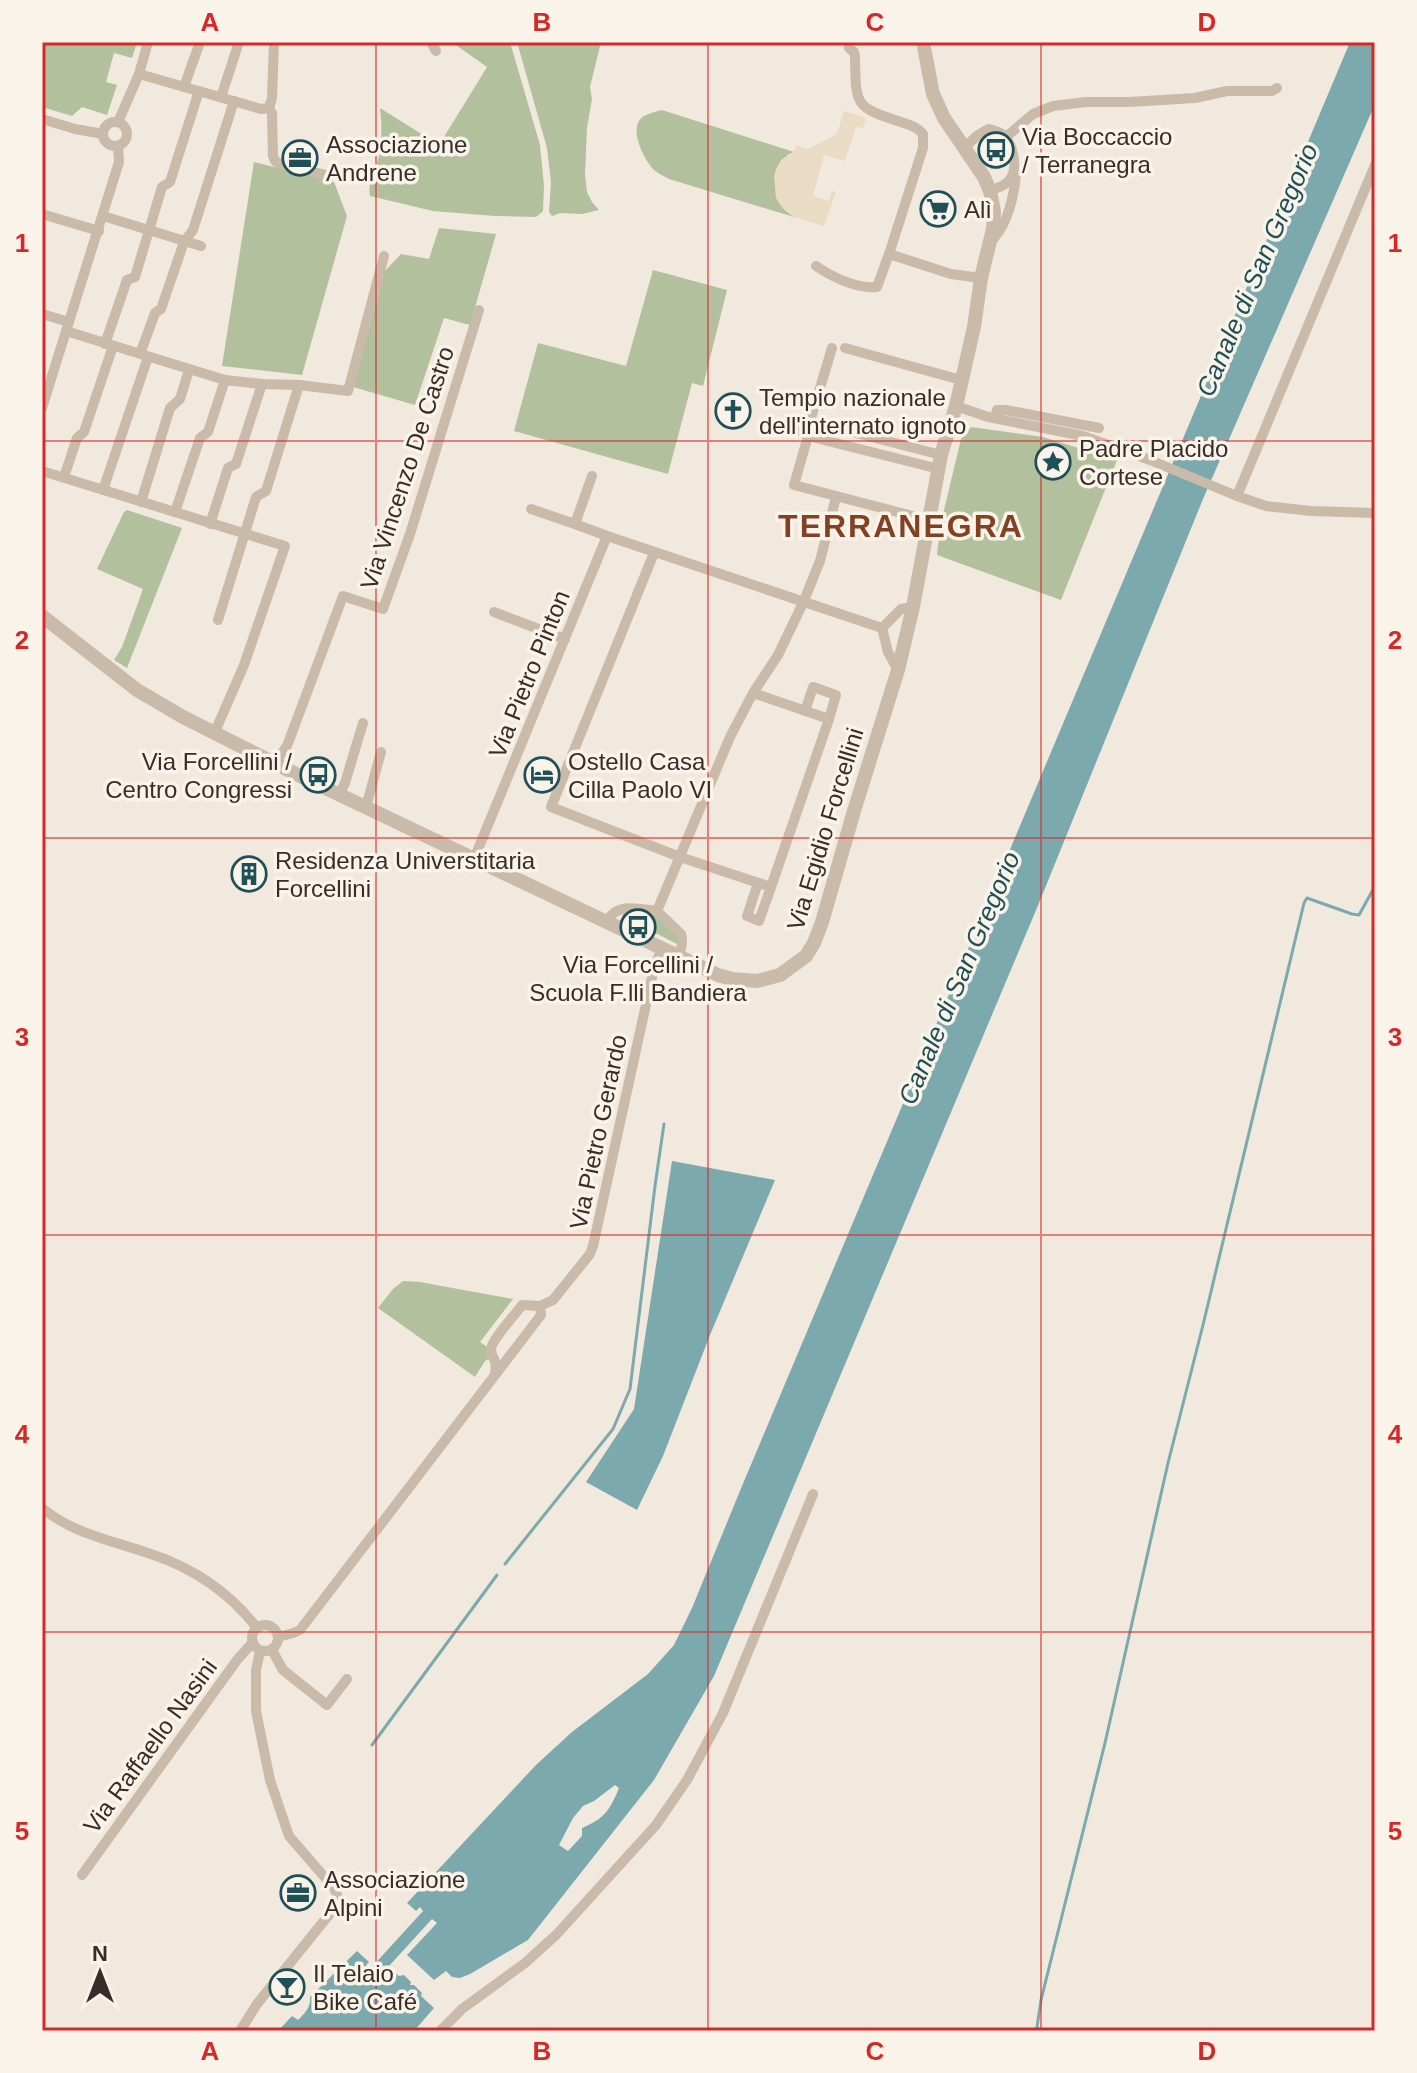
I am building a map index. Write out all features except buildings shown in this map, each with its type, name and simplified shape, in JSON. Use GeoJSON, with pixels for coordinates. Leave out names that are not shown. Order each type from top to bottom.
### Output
{"type":"FeatureCollection","features":[{"type":"Feature","properties":{"kind":"street"},"geometry":{"type":"LineString","coordinates":[[118,122],[139,74],[148,42]]}},
{"type":"Feature","properties":{"kind":"street"},"geometry":{"type":"LineString","coordinates":[[184,87],[200,42]]}},
{"type":"Feature","properties":{"kind":"street"},"geometry":{"type":"LineString","coordinates":[[221,97],[239,42]]}},
{"type":"Feature","properties":{"kind":"street"},"geometry":{"type":"LineString","coordinates":[[274,42],[269,108],[272,113],[275,161],[330,176]]}},
{"type":"Feature","properties":{"kind":"street"},"geometry":{"type":"LineString","coordinates":[[923,42],[933,94],[944,118],[977,164],[990,191],[1005,185],[1011,178],[1014,165]]}},
{"type":"Feature","properties":{"kind":"street"},"geometry":{"type":"LineString","coordinates":[[816,266],[830,276],[870,288],[877,287],[923,148],[923,134],[916,127],[876,114],[863,106],[857,91],[854,52],[849,48]]}},
{"type":"Feature","properties":{"kind":"street"},"geometry":{"type":"LineString","coordinates":[[139,74],[261,109],[269,108]]}},
{"type":"Feature","properties":{"kind":"street"},"geometry":{"type":"LineString","coordinates":[[1006,137],[1033,114],[1053,106],[1195,98],[1227,91],[1272,91],[1277,88]]}},
{"type":"Feature","properties":{"kind":"street"},"geometry":{"type":"LineString","coordinates":[[64,477],[77,438],[84,432],[127,280],[135,277],[162,187],[170,182],[199,91]]}},
{"type":"Feature","properties":{"kind":"street"},"geometry":{"type":"LineString","coordinates":[[103,490],[155,313],[161,309],[184,242],[193,230],[234,101]]}},
{"type":"Feature","properties":{"kind":"street"},"geometry":{"type":"LineString","coordinates":[[42,119],[103,134]]}},
{"type":"Feature","properties":{"kind":"street"},"geometry":{"type":"LineString","coordinates":[[118,122],[128,135],[118,146],[109,145],[103,134],[109,123],[118,122]]}},
{"type":"Feature","properties":{"kind":"street"},"geometry":{"type":"LineString","coordinates":[[965,147],[989,129],[1006,137],[1013,153],[1015,185],[1004,223],[989,242]]}},
{"type":"Feature","properties":{"kind":"street"},"geometry":{"type":"LineString","coordinates":[[42,408],[99,231],[119,162],[118,146]]}},
{"type":"Feature","properties":{"kind":"street"},"geometry":{"type":"LineString","coordinates":[[1234,495],[1375,165]]}},
{"type":"Feature","properties":{"kind":"street","name":"Via Egidio Forcellini"},"geometry":{"type":"LineString","coordinates":[[42,616],[137,690],[214,734],[339,795],[718,975],[757,981],[780,975],[806,956],[822,922],[898,670],[940,462],[979,301],[994,211],[990,191]]}},
{"type":"Feature","properties":{"kind":"street"},"geometry":{"type":"LineString","coordinates":[[42,214],[99,231]]}},
{"type":"Feature","properties":{"kind":"street"},"geometry":{"type":"LineString","coordinates":[[103,216],[201,246]]}},
{"type":"Feature","properties":{"kind":"street"},"geometry":{"type":"LineString","coordinates":[[889,254],[951,274],[981,278]]}},
{"type":"Feature","properties":{"kind":"street"},"geometry":{"type":"LineString","coordinates":[[42,314],[109,345],[225,380],[348,391],[384,256]]}},
{"type":"Feature","properties":{"kind":"street","name":"Via Vincenzo De Castro"},"geometry":{"type":"LineString","coordinates":[[275,763],[287,746],[343,596],[383,609],[410,534],[479,310]]}},
{"type":"Feature","properties":{"kind":"street"},"geometry":{"type":"LineString","coordinates":[[810,421],[832,348]]}},
{"type":"Feature","properties":{"kind":"street"},"geometry":{"type":"LineString","coordinates":[[845,348],[961,380]]}},
{"type":"Feature","properties":{"kind":"street"},"geometry":{"type":"LineString","coordinates":[[141,502],[170,408],[180,399],[189,370]]}},
{"type":"Feature","properties":{"kind":"street"},"geometry":{"type":"LineString","coordinates":[[175,512],[200,438],[208,432],[225,380]]}},
{"type":"Feature","properties":{"kind":"street"},"geometry":{"type":"LineString","coordinates":[[210,524],[228,468],[236,464],[262,384]]}},
{"type":"Feature","properties":{"kind":"street"},"geometry":{"type":"LineString","coordinates":[[218,620],[256,497],[266,491],[299,385]]}},
{"type":"Feature","properties":{"kind":"street"},"geometry":{"type":"LineString","coordinates":[[956,406],[995,418],[1083,436],[1266,506],[1290,510],[1375,513]]}},
{"type":"Feature","properties":{"kind":"street"},"geometry":{"type":"LineString","coordinates":[[995,418],[997,410],[1006,410],[1099,428]]}},
{"type":"Feature","properties":{"kind":"street"},"geometry":{"type":"LineString","coordinates":[[810,421],[940,462],[808,436],[801,431],[802,426],[810,421]]}},
{"type":"Feature","properties":{"kind":"street"},"geometry":{"type":"LineString","coordinates":[[808,436],[794,485],[928,520]]}},
{"type":"Feature","properties":{"kind":"street"},"geometry":{"type":"LineString","coordinates":[[42,471],[285,546],[244,665],[214,734]]}},
{"type":"Feature","properties":{"kind":"street"},"geometry":{"type":"LineString","coordinates":[[575,524],[592,476]]}},
{"type":"Feature","properties":{"kind":"street"},"geometry":{"type":"LineString","coordinates":[[657,911],[730,737],[778,655],[803,603],[820,561],[835,501]]}},
{"type":"Feature","properties":{"kind":"street"},"geometry":{"type":"LineString","coordinates":[[531,509],[882,628]]}},
{"type":"Feature","properties":{"kind":"street","name":"Via Pietro Pinton"},"geometry":{"type":"LineString","coordinates":[[474,859],[607,536]]}},
{"type":"Feature","properties":{"kind":"street"},"geometry":{"type":"LineString","coordinates":[[654,553],[551,807],[680,857],[771,887]]}},
{"type":"Feature","properties":{"kind":"street"},"geometry":{"type":"LineString","coordinates":[[882,628],[901,609],[913,607]]}},
{"type":"Feature","properties":{"kind":"street"},"geometry":{"type":"LineString","coordinates":[[494,612],[565,639]]}},
{"type":"Feature","properties":{"kind":"street"},"geometry":{"type":"LineString","coordinates":[[882,628],[888,652],[898,670]]}},
{"type":"Feature","properties":{"kind":"street"},"geometry":{"type":"LineString","coordinates":[[758,883],[747,916],[759,921],[836,695],[813,687],[805,711]]}},
{"type":"Feature","properties":{"kind":"street"},"geometry":{"type":"LineString","coordinates":[[753,693],[829,719]]}},
{"type":"Feature","properties":{"kind":"street"},"geometry":{"type":"LineString","coordinates":[[339,795],[363,723]]}},
{"type":"Feature","properties":{"kind":"street"},"geometry":{"type":"LineString","coordinates":[[366,807],[381,752]]}},
{"type":"Feature","properties":{"kind":"street"},"geometry":{"type":"LineString","coordinates":[[607,921],[612,913],[621,908],[657,911],[681,934],[683,940],[678,956]]}},
{"type":"Feature","properties":{"kind":"street","name":"Via Pietro Gerardo"},"geometry":{"type":"LineString","coordinates":[[278,1637],[300,1630],[501,1362],[541,1315],[545,1304],[560,1291],[593,1246],[654,968],[662,948]]}},
{"type":"Feature","properties":{"kind":"street","name":"Via Pietro Gerardo"},"geometry":{"type":"LineString","coordinates":[[501,1362],[491,1352],[493,1343],[522,1305],[545,1304]]}},
{"type":"Feature","properties":{"kind":"street"},"geometry":{"type":"LineString","coordinates":[[440,2031],[462,2009],[525,1963],[556,1935],[642,1841],[679,1791],[723,1713],[813,1494]]}},
{"type":"Feature","properties":{"kind":"street"},"geometry":{"type":"LineString","coordinates":[[42,1508],[63,1523],[191,1571],[227,1596],[257,1628]]}},
{"type":"Feature","properties":{"kind":"street"},"geometry":{"type":"LineString","coordinates":[[262,1647],[277,1644],[275,1630],[268,1626],[257,1628],[252,1635],[262,1647],[283,1670],[327,1705],[347,1679]]}},
{"type":"Feature","properties":{"kind":"street"},"geometry":{"type":"LineString","coordinates":[[240,2031],[257,2004],[336,1906],[338,1898],[334,1888],[289,1836],[270,1780],[256,1711],[256,1670],[262,1647]]}},
{"type":"Feature","properties":{"kind":"street","name":"Via Raffaello Nasini"},"geometry":{"type":"LineString","coordinates":[[82,1875],[237,1660],[262,1647]]}},
{"type":"Feature","properties":{"kind":"green space"},"geometry":{"type":"Polygon","coordinates":[[[42,42],[137,42],[132,58],[114,53],[106,82],[117,85],[107,115],[82,107],[72,116],[42,107],[42,42]]]}},
{"type":"Feature","properties":{"kind":"green space"},"geometry":{"type":"Polygon","coordinates":[[[464,42],[510,42],[540,145],[543,211],[536,217],[433,211],[370,196],[381,144],[380,108],[439,145],[487,67],[456,45],[464,42]]]}},
{"type":"Feature","properties":{"kind":"green space"},"geometry":{"type":"Polygon","coordinates":[[[517,42],[601,42],[590,87],[592,99],[585,175],[587,192],[599,210],[552,216],[549,212],[551,182],[547,148],[517,42]]]}},
{"type":"Feature","properties":{"kind":"green space"},"geometry":{"type":"Polygon","coordinates":[[[662,110],[794,152],[787,155],[776,196],[794,217],[669,179],[655,170],[640,146],[637,126],[643,117],[662,110]]]}},
{"type":"Feature","properties":{"kind":"green space"},"geometry":{"type":"Polygon","coordinates":[[[986,136],[994,137],[997,141],[1003,165],[1000,169],[991,169],[979,152],[979,142],[986,136]]]}},
{"type":"Feature","properties":{"kind":"green space"},"geometry":{"type":"Polygon","coordinates":[[[254,162],[334,182],[347,216],[302,375],[222,366],[254,162]]]}},
{"type":"Feature","properties":{"kind":"green space"},"geometry":{"type":"Polygon","coordinates":[[[439,228],[496,234],[470,325],[444,318],[415,405],[353,387],[385,271],[401,254],[429,259],[439,228]]]}},
{"type":"Feature","properties":{"kind":"green space"},"geometry":{"type":"Polygon","coordinates":[[[653,270],[727,290],[703,386],[692,383],[668,474],[514,431],[538,343],[626,366],[653,270]]]}},
{"type":"Feature","properties":{"kind":"green space"},"geometry":{"type":"Polygon","coordinates":[[[971,427],[1043,437],[1117,460],[1061,600],[937,555],[940,527],[961,439],[971,427]]]}},
{"type":"Feature","properties":{"kind":"green space"},"geometry":{"type":"Polygon","coordinates":[[[127,510],[182,528],[127,668],[114,660],[122,647],[143,589],[97,569],[127,510]]]}},
{"type":"Feature","properties":{"kind":"green space"},"geometry":{"type":"Polygon","coordinates":[[[624,913],[656,915],[678,937],[677,944],[622,916],[624,913]]]}},
{"type":"Feature","properties":{"kind":"green space"},"geometry":{"type":"Polygon","coordinates":[[[403,1281],[513,1299],[480,1342],[486,1346],[490,1358],[475,1377],[378,1308],[403,1281]]]}},
{"type":"Feature","properties":{"kind":"shaded area"},"geometry":{"type":"Polygon","coordinates":[[[844,111],[866,118],[863,128],[856,127],[845,161],[824,155],[813,196],[829,201],[832,191],[836,192],[824,226],[794,217],[776,198],[774,176],[777,167],[782,159],[794,152],[796,145],[808,149],[837,134],[844,111]]]}},
{"type":"Feature","properties":{"kind":"water","name":"Canale di San Gregorio"},"geometry":{"type":"Polygon","coordinates":[[[1350,42],[1375,42],[1375,104],[1203,499],[1039,903],[714,1676],[654,1780],[528,1940],[470,1974],[452,1977],[446,1971],[434,1980],[407,1955],[437,1923],[432,1919],[379,1977],[385,1979],[393,1971],[399,1976],[404,1975],[434,2008],[414,2031],[278,2031],[292,2016],[298,2020],[301,2017],[310,1997],[357,1951],[371,1968],[423,1911],[420,1907],[416,1911],[407,1903],[536,1765],[572,1732],[648,1674],[674,1645],[1350,42]],[[615,1785],[583,1806],[559,1845],[568,1851],[582,1836],[582,1828],[605,1813],[619,1788],[615,1785]]]}},
{"type":"Feature","properties":{"kind":"water"},"geometry":{"type":"Polygon","coordinates":[[[672,1161],[775,1180],[663,1456],[637,1510],[586,1482],[634,1409],[672,1161]]]}},
{"type":"Feature","properties":{"kind":"waterway"},"geometry":{"type":"LineString","coordinates":[[1039,2031],[1041,2000],[1304,903],[1307,898],[1359,915],[1375,886]]}},
{"type":"Feature","properties":{"kind":"waterway"},"geometry":{"type":"LineString","coordinates":[[505,1564],[613,1429],[630,1389],[664,1124]]}},
{"type":"Feature","properties":{"kind":"waterway"},"geometry":{"type":"LineString","coordinates":[[372,1745],[497,1575]]}},
{"type":"Feature","properties":{"kind":"place","name":"Via Boccaccio / Terranegra"},"geometry":{"type":"Point","coordinates":[996,150]}},
{"type":"Feature","properties":{"kind":"place","name":"Associazione Andrene"},"geometry":{"type":"Point","coordinates":[300,158]}},
{"type":"Feature","properties":{"kind":"place","name":"Alì"},"geometry":{"type":"Point","coordinates":[938,209]}},
{"type":"Feature","properties":{"kind":"place","name":"Tempio nazionale dell'internato ignoto"},"geometry":{"type":"Point","coordinates":[733,411]}},
{"type":"Feature","properties":{"kind":"place","name":"Padre Placido Cortese"},"geometry":{"type":"Point","coordinates":[1053,462]}},
{"type":"Feature","properties":{"kind":"place","name":"Via Forcellini / Centro Congressi"},"geometry":{"type":"Point","coordinates":[318,775]}},
{"type":"Feature","properties":{"kind":"place","name":"Ostello Casa Cilla Paolo VI"},"geometry":{"type":"Point","coordinates":[542,775]}},
{"type":"Feature","properties":{"kind":"place","name":"Residenza Universtitaria Forcellini"},"geometry":{"type":"Point","coordinates":[249,874]}},
{"type":"Feature","properties":{"kind":"place","name":"Via Forcellini / Scuola F.lli Bandiera"},"geometry":{"type":"Point","coordinates":[638,927]}},
{"type":"Feature","properties":{"kind":"place","name":"Associazione Alpini"},"geometry":{"type":"Point","coordinates":[298,1893]}},
{"type":"Feature","properties":{"kind":"place","name":"Il Telaio Bike Café"},"geometry":{"type":"Point","coordinates":[287,1987]}},
{"type":"Feature","properties":{"kind":"district","name":"TERRANEGRA"},"geometry":{"type":"Point","coordinates":[901,526]}}]}
